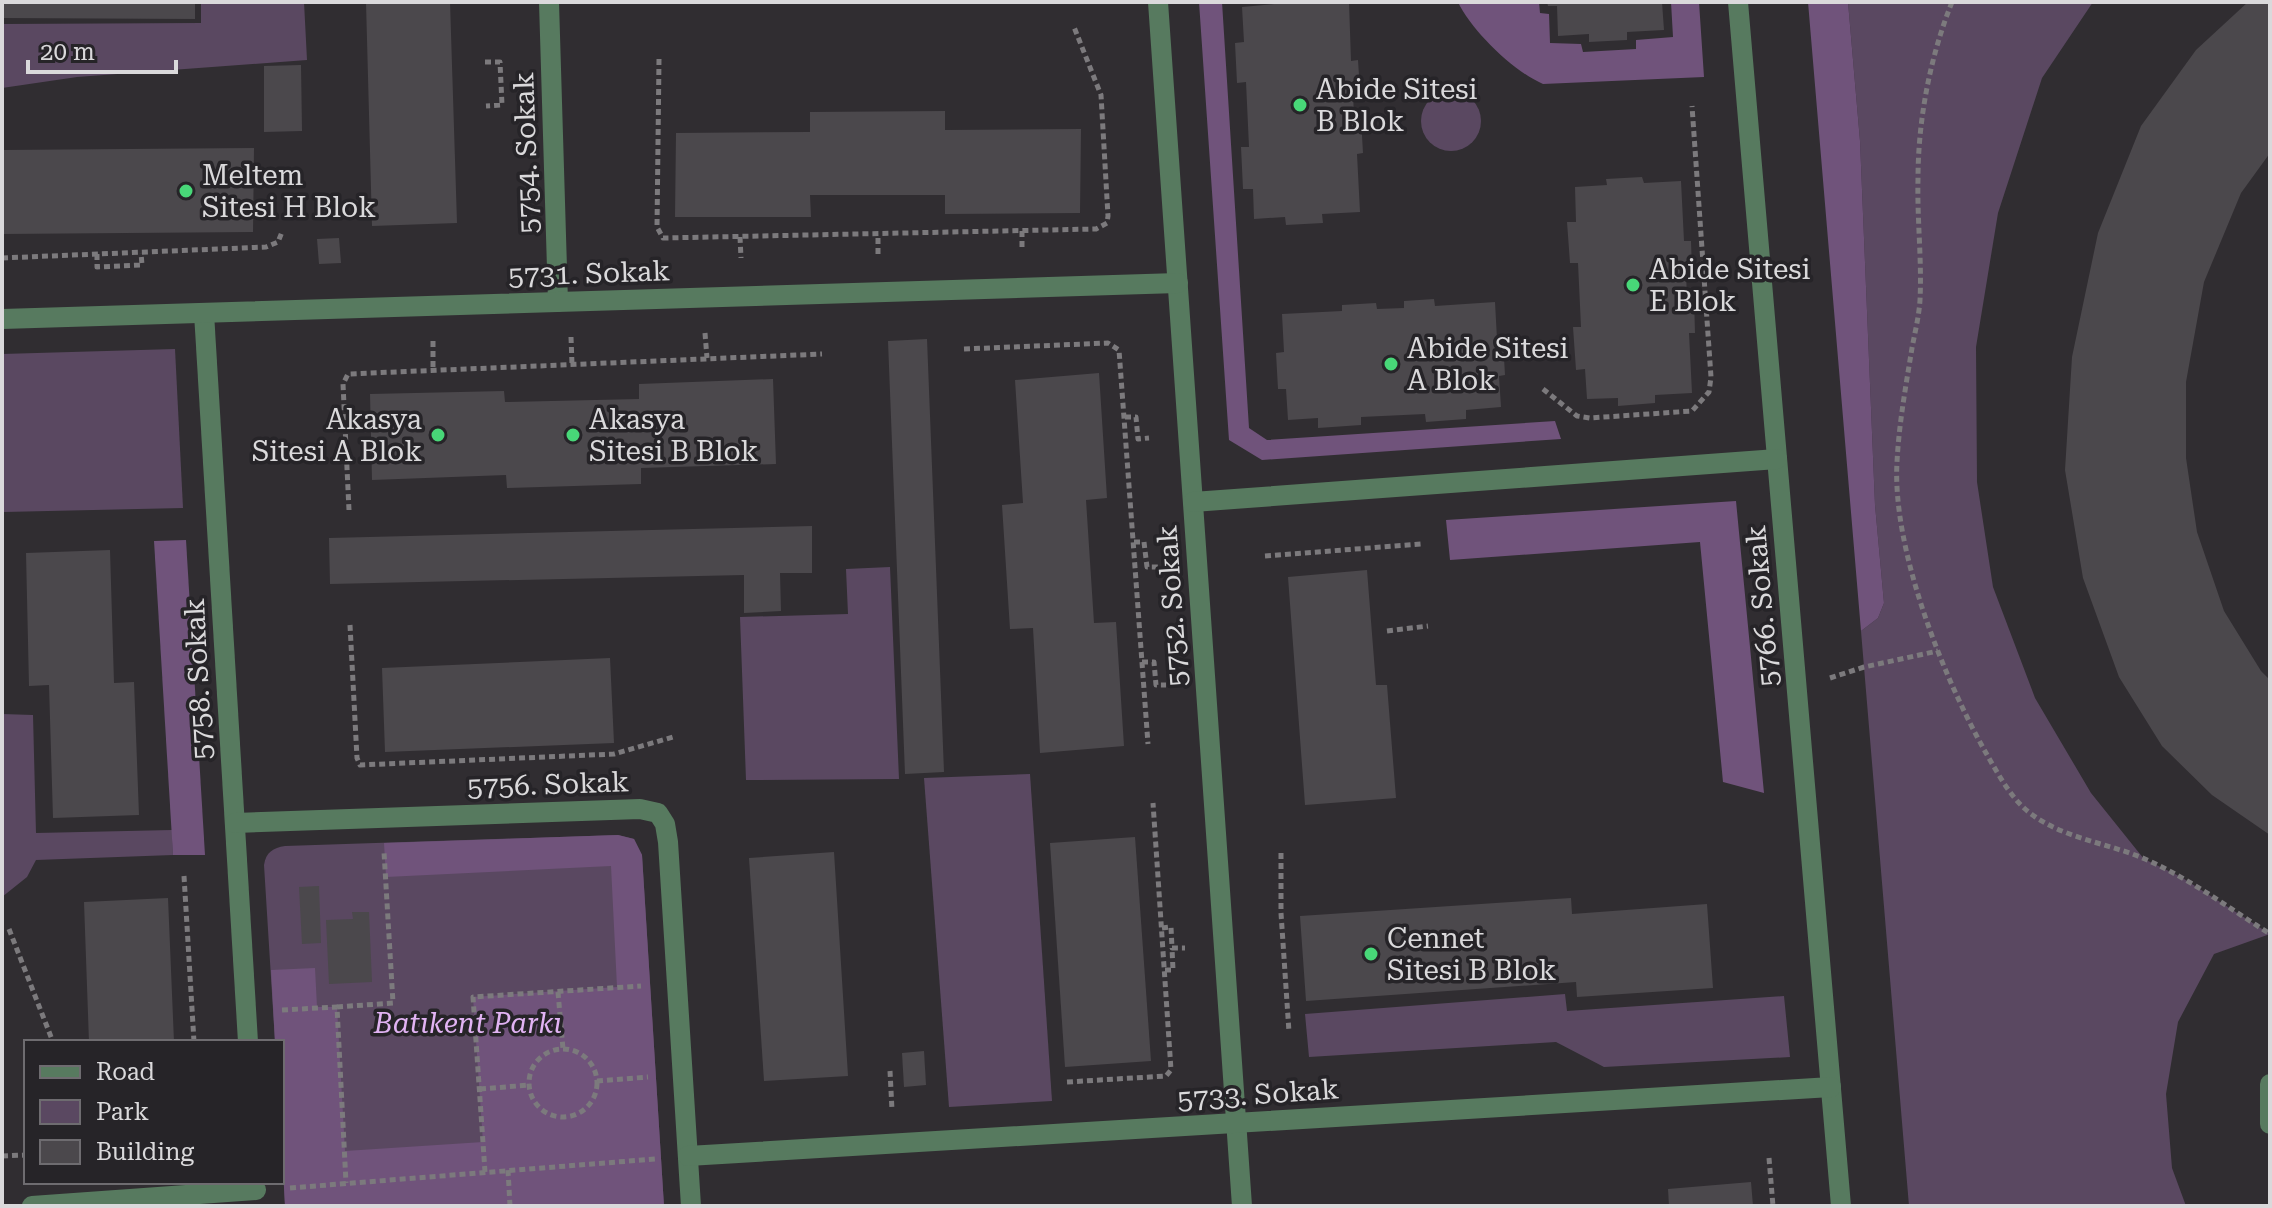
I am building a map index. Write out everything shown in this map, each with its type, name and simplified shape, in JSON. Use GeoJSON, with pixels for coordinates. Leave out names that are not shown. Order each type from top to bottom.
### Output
{"type":"FeatureCollection","features":[{"type":"Feature","properties":{"kind":"street","name":"5754. Sokak"},"geometry":{"type":"LineString","coordinates":[[549,2],[558,302]]}},
{"type":"Feature","properties":{"kind":"street","name":"5752. Sokak"},"geometry":{"type":"LineString","coordinates":[[1158,2],[1242,1206]]}},
{"type":"Feature","properties":{"kind":"street","name":"5766. Sokak"},"geometry":{"type":"LineString","coordinates":[[1738,2],[1841,1206]]}},
{"type":"Feature","properties":{"kind":"street","name":"5731. Sokak"},"geometry":{"type":"LineString","coordinates":[[2,319],[1178,283]]}},
{"type":"Feature","properties":{"kind":"street","name":"5758. Sokak"},"geometry":{"type":"LineString","coordinates":[[204,313],[248,1040]]}},
{"type":"Feature","properties":{"kind":"street"},"geometry":{"type":"LineString","coordinates":[[1193,502],[1777,459]]}},
{"type":"Feature","properties":{"kind":"street","name":"5756. Sokak"},"geometry":{"type":"LineString","coordinates":[[235,823],[640,809],[658,813],[665,824],[668,842],[691,1206]]}},
{"type":"Feature","properties":{"kind":"street"},"geometry":{"type":"LineString","coordinates":[[2270,1084],[2270,1124]]}},
{"type":"Feature","properties":{"kind":"street","name":"5733. Sokak"},"geometry":{"type":"LineString","coordinates":[[688,1156],[1831,1087]]}},
{"type":"Feature","properties":{"kind":"street"},"geometry":{"type":"LineString","coordinates":[[32,1206],[257,1193]]}},
{"type":"Feature","properties":{"kind":"path"},"geometry":{"type":"LineString","coordinates":[[1952,2],[1943,24],[1920,132],[1920,304],[1901,414],[1897,462],[1896,496],[1919,597],[1970,725],[2002,782],[2023,807],[2045,824],[2144,859],[2181,877],[2270,934]]}},
{"type":"Feature","properties":{"kind":"path"},"geometry":{"type":"LineString","coordinates":[[659,59],[659,234],[663,238],[1096,229],[1107,223],[1101,95],[1074,27]]}},
{"type":"Feature","properties":{"kind":"path"},"geometry":{"type":"LineString","coordinates":[[485,62],[500,62],[502,105],[486,106]]}},
{"type":"Feature","properties":{"kind":"path"},"geometry":{"type":"LineString","coordinates":[[500,83],[509,82]]}},
{"type":"Feature","properties":{"kind":"path"},"geometry":{"type":"LineString","coordinates":[[1543,389],[1577,416],[1590,418],[1692,411],[1709,392],[1711,377],[1692,106]]}},
{"type":"Feature","properties":{"kind":"path"},"geometry":{"type":"LineString","coordinates":[[1022,231],[1022,250]]}},
{"type":"Feature","properties":{"kind":"path"},"geometry":{"type":"LineString","coordinates":[[2,258],[266,247],[278,242],[282,232]]}},
{"type":"Feature","properties":{"kind":"path"},"geometry":{"type":"LineString","coordinates":[[878,234],[878,254]]}},
{"type":"Feature","properties":{"kind":"path"},"geometry":{"type":"LineString","coordinates":[[740,237],[741,258]]}},
{"type":"Feature","properties":{"kind":"path"},"geometry":{"type":"LineString","coordinates":[[97,254],[97,267],[142,265],[141,253]]}},
{"type":"Feature","properties":{"kind":"path"},"geometry":{"type":"LineString","coordinates":[[118,266],[119,282]]}},
{"type":"Feature","properties":{"kind":"path"},"geometry":{"type":"LineString","coordinates":[[705,333],[707,358]]}},
{"type":"Feature","properties":{"kind":"path"},"geometry":{"type":"LineString","coordinates":[[571,337],[572,364]]}},
{"type":"Feature","properties":{"kind":"path"},"geometry":{"type":"LineString","coordinates":[[433,341],[433,370]]}},
{"type":"Feature","properties":{"kind":"path"},"geometry":{"type":"LineString","coordinates":[[964,349],[1112,344],[1119,350],[1148,744]]}},
{"type":"Feature","properties":{"kind":"path"},"geometry":{"type":"LineString","coordinates":[[349,510],[345,379],[352,373],[822,354]]}},
{"type":"Feature","properties":{"kind":"path"},"geometry":{"type":"LineString","coordinates":[[1125,417],[1136,417],[1138,439],[1149,438]]}},
{"type":"Feature","properties":{"kind":"path"},"geometry":{"type":"LineString","coordinates":[[1134,542],[1144,542],[1147,567],[1158,567]]}},
{"type":"Feature","properties":{"kind":"path"},"geometry":{"type":"LineString","coordinates":[[1265,556],[1421,544]]}},
{"type":"Feature","properties":{"kind":"path"},"geometry":{"type":"LineString","coordinates":[[350,625],[357,758],[360,765],[614,754],[673,737]]}},
{"type":"Feature","properties":{"kind":"path"},"geometry":{"type":"LineString","coordinates":[[1387,631],[1428,626]]}},
{"type":"Feature","properties":{"kind":"path"},"geometry":{"type":"LineString","coordinates":[[1797,691],[1864,667],[1938,651]]}},
{"type":"Feature","properties":{"kind":"path"},"geometry":{"type":"LineString","coordinates":[[1142,662],[1154,662],[1156,685],[1166,685]]}},
{"type":"Feature","properties":{"kind":"path"},"geometry":{"type":"LineString","coordinates":[[1067,1082],[1169,1075],[1171,1070],[1153,803]]}},
{"type":"Feature","properties":{"kind":"path"},"geometry":{"type":"LineString","coordinates":[[273,1011],[393,1003],[384,843]]}},
{"type":"Feature","properties":{"kind":"path"},"geometry":{"type":"LineString","coordinates":[[1281,853],[1281,913],[1289,1032]]}},
{"type":"Feature","properties":{"kind":"path"},"geometry":{"type":"LineString","coordinates":[[184,876],[194,1040]]}},
{"type":"Feature","properties":{"kind":"path"},"geometry":{"type":"LineString","coordinates":[[1162,928],[1171,927],[1173,970],[1165,970]]}},
{"type":"Feature","properties":{"kind":"path"},"geometry":{"type":"LineString","coordinates":[[9,929],[52,1040]]}},
{"type":"Feature","properties":{"kind":"path"},"geometry":{"type":"LineString","coordinates":[[1172,948],[1185,948]]}},
{"type":"Feature","properties":{"kind":"path"},"geometry":{"type":"LineString","coordinates":[[485,1172],[473,997],[650,986]]}},
{"type":"Feature","properties":{"kind":"path"},"geometry":{"type":"LineString","coordinates":[[558,992],[563,1049]]}},
{"type":"Feature","properties":{"kind":"path"},"geometry":{"type":"LineString","coordinates":[[337,1007],[346,1183]]}},
{"type":"Feature","properties":{"kind":"path"},"geometry":{"type":"LineString","coordinates":[[563,1049],[587,1058],[593,1065],[597,1081],[594,1098],[587,1107],[578,1114],[555,1117],[536,1104],[530,1074],[546,1053],[563,1049]]}},
{"type":"Feature","properties":{"kind":"path"},"geometry":{"type":"LineString","coordinates":[[890,1071],[892,1110]]}},
{"type":"Feature","properties":{"kind":"path"},"geometry":{"type":"LineString","coordinates":[[597,1081],[655,1076]]}},
{"type":"Feature","properties":{"kind":"path"},"geometry":{"type":"LineString","coordinates":[[480,1089],[530,1085]]}},
{"type":"Feature","properties":{"kind":"path"},"geometry":{"type":"LineString","coordinates":[[2,1156],[24,1155]]}},
{"type":"Feature","properties":{"kind":"path"},"geometry":{"type":"LineString","coordinates":[[257,1193],[688,1156]]}},
{"type":"Feature","properties":{"kind":"path"},"geometry":{"type":"LineString","coordinates":[[1769,1158],[1773,1206]]}},
{"type":"Feature","properties":{"kind":"path"},"geometry":{"type":"LineString","coordinates":[[508,1170],[510,1206]]}},
{"type":"Feature","properties":{"kind":"green space"},"geometry":{"type":"Polygon","coordinates":[[[201,2],[304,2],[307,60],[77,77],[2,88],[2,24],[201,23],[201,2]]]}},
{"type":"Feature","properties":{"kind":"green space"},"geometry":{"type":"Polygon","coordinates":[[[1848,2],[2093,2],[2042,78],[1998,213],[1976,347],[1977,482],[1993,587],[2035,698],[2091,793],[2144,859],[2181,877],[2270,934],[2214,954],[2178,1022],[2166,1094],[2172,1168],[2186,1206],[1909,1206],[1861,631],[1878,618],[1884,603],[1875,505],[1860,141],[1848,2]]]}},
{"type":"Feature","properties":{"kind":"green space"},"geometry":{"type":"Polygon","coordinates":[[[1451,91],[1463,93],[1472,100],[1479,109],[1479,133],[1472,142],[1463,149],[1451,151],[1439,149],[1430,142],[1423,133],[1421,121],[1423,109],[1430,100],[1439,93],[1451,91]]]}},
{"type":"Feature","properties":{"kind":"green space"},"geometry":{"type":"Polygon","coordinates":[[[175,349],[183,508],[4,512],[2,354],[175,349]]]}},
{"type":"Feature","properties":{"kind":"green space"},"geometry":{"type":"Polygon","coordinates":[[[890,567],[899,779],[746,780],[740,617],[848,614],[846,569],[890,567]]]}},
{"type":"Feature","properties":{"kind":"green space"},"geometry":{"type":"Polygon","coordinates":[[[2,714],[33,715],[36,833],[172,830],[173,855],[36,860],[27,877],[2,897],[2,714]]]}},
{"type":"Feature","properties":{"kind":"green space"},"geometry":{"type":"Polygon","coordinates":[[[1030,774],[1052,1101],[949,1107],[924,778],[1030,774]]]}},
{"type":"Feature","properties":{"kind":"green space","name":"Batıkent Parkı"},"geometry":{"type":"Polygon","coordinates":[[[618,835],[634,839],[642,855],[664,1206],[285,1206],[284,1040],[275,1040],[264,865],[268,854],[285,846],[618,835]]]}},
{"type":"Feature","properties":{"kind":"green space"},"geometry":{"type":"Polygon","coordinates":[[[1565,994],[1567,1011],[1784,996],[1790,1057],[1604,1067],[1556,1042],[1309,1057],[1305,1014],[1565,994]]]}},
{"type":"Feature","properties":{"kind":"shaded area"},"geometry":{"type":"Polygon","coordinates":[[[1199,2],[1222,2],[1249,428],[1267,440],[1555,421],[1561,439],[1262,460],[1229,440],[1199,2]]]}},
{"type":"Feature","properties":{"kind":"shaded area"},"geometry":{"type":"Polygon","coordinates":[[[1458,2],[1539,2],[1540,13],[1549,14],[1550,43],[1581,44],[1583,52],[1636,49],[1636,40],[1673,37],[1671,2],[1699,2],[1704,77],[1543,84],[1519,70],[1494,49],[1458,2]]]}},
{"type":"Feature","properties":{"kind":"shaded area"},"geometry":{"type":"Polygon","coordinates":[[[1808,2],[1848,2],[1860,141],[1875,505],[1884,603],[1878,618],[1861,631],[1808,2]]]}},
{"type":"Feature","properties":{"kind":"shaded area"},"geometry":{"type":"Polygon","coordinates":[[[1736,501],[1764,793],[1723,782],[1700,542],[1450,560],[1446,520],[1736,501]]]}},
{"type":"Feature","properties":{"kind":"shaded area"},"geometry":{"type":"Polygon","coordinates":[[[186,540],[205,855],[173,855],[154,541],[186,540]]]}},
{"type":"Feature","properties":{"kind":"shaded area"},"geometry":{"type":"Polygon","coordinates":[[[618,835],[634,839],[642,855],[664,1206],[285,1206],[284,1040],[275,1040],[271,970],[315,968],[317,1007],[337,1007],[345,1151],[483,1142],[473,997],[617,987],[611,866],[386,877],[384,843],[618,835]]]}},
{"type":"Feature","properties":{"kind":"building"},"geometry":{"type":"Polygon","coordinates":[[[2,2],[195,2],[195,19],[2,18],[2,2]]]}},
{"type":"Feature","properties":{"kind":"building"},"geometry":{"type":"Polygon","coordinates":[[[366,2],[450,2],[457,223],[372,226],[366,2]]]}},
{"type":"Feature","properties":{"kind":"building","name":"Abide Sitesi B Blok"},"geometry":{"type":"Polygon","coordinates":[[[1274,2],[1349,2],[1351,61],[1358,60],[1360,91],[1353,91],[1354,118],[1361,118],[1363,153],[1357,154],[1360,212],[1322,214],[1323,223],[1286,225],[1285,217],[1254,219],[1253,189],[1243,189],[1241,147],[1249,147],[1246,82],[1237,83],[1235,43],[1244,42],[1242,7],[1274,2]]]}},
{"type":"Feature","properties":{"kind":"building"},"geometry":{"type":"Polygon","coordinates":[[[1547,2],[1662,2],[1664,30],[1627,32],[1627,40],[1589,42],[1589,34],[1558,36],[1557,6],[1548,6],[1547,2]]]}},
{"type":"Feature","properties":{"kind":"building"},"geometry":{"type":"Polygon","coordinates":[[[2248,2],[2270,2],[2270,153],[2241,193],[2204,282],[2186,382],[2186,458],[2197,532],[2224,611],[2261,671],[2270,680],[2270,835],[2212,795],[2162,746],[2119,677],[2083,578],[2065,470],[2072,357],[2098,233],[2141,126],[2196,50],[2248,2]]]}},
{"type":"Feature","properties":{"kind":"building"},"geometry":{"type":"Polygon","coordinates":[[[301,65],[302,131],[264,132],[264,66],[301,65]]]}},
{"type":"Feature","properties":{"kind":"building"},"geometry":{"type":"Polygon","coordinates":[[[945,111],[945,130],[1081,129],[1080,213],[945,214],[945,195],[810,195],[811,217],[675,217],[676,133],[810,132],[810,112],[945,111]]]}},
{"type":"Feature","properties":{"kind":"building"},"geometry":{"type":"Polygon","coordinates":[[[254,148],[253,232],[2,234],[2,150],[254,148]]]}},
{"type":"Feature","properties":{"kind":"building","name":"Abide Sitesi E Blok"},"geometry":{"type":"Polygon","coordinates":[[[1642,177],[1644,183],[1681,181],[1684,241],[1691,241],[1692,271],[1686,272],[1687,299],[1694,298],[1695,333],[1689,333],[1692,393],[1655,395],[1655,403],[1618,406],[1618,398],[1587,399],[1585,369],[1576,370],[1573,327],[1581,327],[1578,263],[1570,263],[1567,222],[1576,222],[1575,187],[1607,185],[1606,179],[1642,177]]]}},
{"type":"Feature","properties":{"kind":"building"},"geometry":{"type":"Polygon","coordinates":[[[339,238],[341,263],[319,264],[317,239],[339,238]]]}},
{"type":"Feature","properties":{"kind":"building","name":"Abide Sitesi A Blok"},"geometry":{"type":"Polygon","coordinates":[[[1434,299],[1435,306],[1495,302],[1497,339],[1503,340],[1505,375],[1499,376],[1501,407],[1466,410],[1466,419],[1426,422],[1425,414],[1361,417],[1361,425],[1318,428],[1318,418],[1288,420],[1286,389],[1278,389],[1276,353],[1284,352],[1282,314],[1342,311],[1342,305],[1376,303],[1377,309],[1404,308],[1404,301],[1434,299]]]}},
{"type":"Feature","properties":{"kind":"building"},"geometry":{"type":"Polygon","coordinates":[[[927,339],[944,772],[905,774],[888,341],[927,339]]]}},
{"type":"Feature","properties":{"kind":"building"},"geometry":{"type":"Polygon","coordinates":[[[1099,373],[1107,498],[1086,500],[1094,623],[1116,622],[1124,746],[1040,753],[1033,628],[1010,629],[1002,505],[1023,503],[1015,380],[1099,373]]]}},
{"type":"Feature","properties":{"kind":"building"},"geometry":{"type":"Polygon","coordinates":[[[773,379],[776,464],[641,468],[641,484],[507,488],[506,475],[372,480],[370,394],[504,391],[505,402],[639,399],[639,384],[773,379]]]}},
{"type":"Feature","properties":{"kind":"building"},"geometry":{"type":"Polygon","coordinates":[[[812,526],[812,573],[780,573],[781,611],[744,613],[744,575],[330,584],[329,538],[812,526]]]}},
{"type":"Feature","properties":{"kind":"building"},"geometry":{"type":"Polygon","coordinates":[[[110,550],[114,683],[134,682],[139,815],[53,818],[49,685],[29,686],[26,553],[110,550]]]}},
{"type":"Feature","properties":{"kind":"building"},"geometry":{"type":"Polygon","coordinates":[[[1367,570],[1376,685],[1387,685],[1396,798],[1305,805],[1288,577],[1367,570]]]}},
{"type":"Feature","properties":{"kind":"building"},"geometry":{"type":"Polygon","coordinates":[[[610,658],[614,743],[385,752],[382,668],[610,658]]]}},
{"type":"Feature","properties":{"kind":"building"},"geometry":{"type":"Polygon","coordinates":[[[1135,837],[1151,1061],[1065,1067],[1050,843],[1135,837]]]}},
{"type":"Feature","properties":{"kind":"building"},"geometry":{"type":"Polygon","coordinates":[[[834,852],[848,1076],[764,1081],[749,858],[834,852]]]}},
{"type":"Feature","properties":{"kind":"building"},"geometry":{"type":"Polygon","coordinates":[[[319,886],[321,943],[302,944],[299,887],[319,886]]]}},
{"type":"Feature","properties":{"kind":"building"},"geometry":{"type":"Polygon","coordinates":[[[168,898],[174,1040],[89,1040],[84,902],[168,898]]]}},
{"type":"Feature","properties":{"kind":"building"},"geometry":{"type":"Polygon","coordinates":[[[1571,898],[1572,914],[1707,904],[1713,988],[1577,997],[1576,982],[1306,1001],[1300,916],[1571,898]]]}},
{"type":"Feature","properties":{"kind":"building"},"geometry":{"type":"Polygon","coordinates":[[[352,912],[369,912],[372,982],[329,984],[326,920],[353,919],[352,912]]]}},
{"type":"Feature","properties":{"kind":"building"},"geometry":{"type":"Polygon","coordinates":[[[924,1051],[926,1085],[904,1087],[902,1053],[924,1051]]]}},
{"type":"Feature","properties":{"kind":"building"},"geometry":{"type":"Polygon","coordinates":[[[1751,1182],[1753,1206],[1669,1206],[1668,1189],[1751,1182]]]}},
{"type":"Feature","properties":{"kind":"place","name":"Abide Sitesi B Blok"},"geometry":{"type":"Point","coordinates":[1300,105]}},
{"type":"Feature","properties":{"kind":"place","name":"Meltem Sitesi H Blok"},"geometry":{"type":"Point","coordinates":[186,191]}},
{"type":"Feature","properties":{"kind":"place","name":"Abide Sitesi E Blok"},"geometry":{"type":"Point","coordinates":[1633,285]}},
{"type":"Feature","properties":{"kind":"place","name":"Abide Sitesi A Blok"},"geometry":{"type":"Point","coordinates":[1391,364]}},
{"type":"Feature","properties":{"kind":"place","name":"Akasya Sitesi A Blok"},"geometry":{"type":"Point","coordinates":[438,435]}},
{"type":"Feature","properties":{"kind":"place","name":"Akasya Sitesi B Blok"},"geometry":{"type":"Point","coordinates":[573,435]}},
{"type":"Feature","properties":{"kind":"place","name":"Cennet Sitesi B Blok"},"geometry":{"type":"Point","coordinates":[1371,954]}}]}
